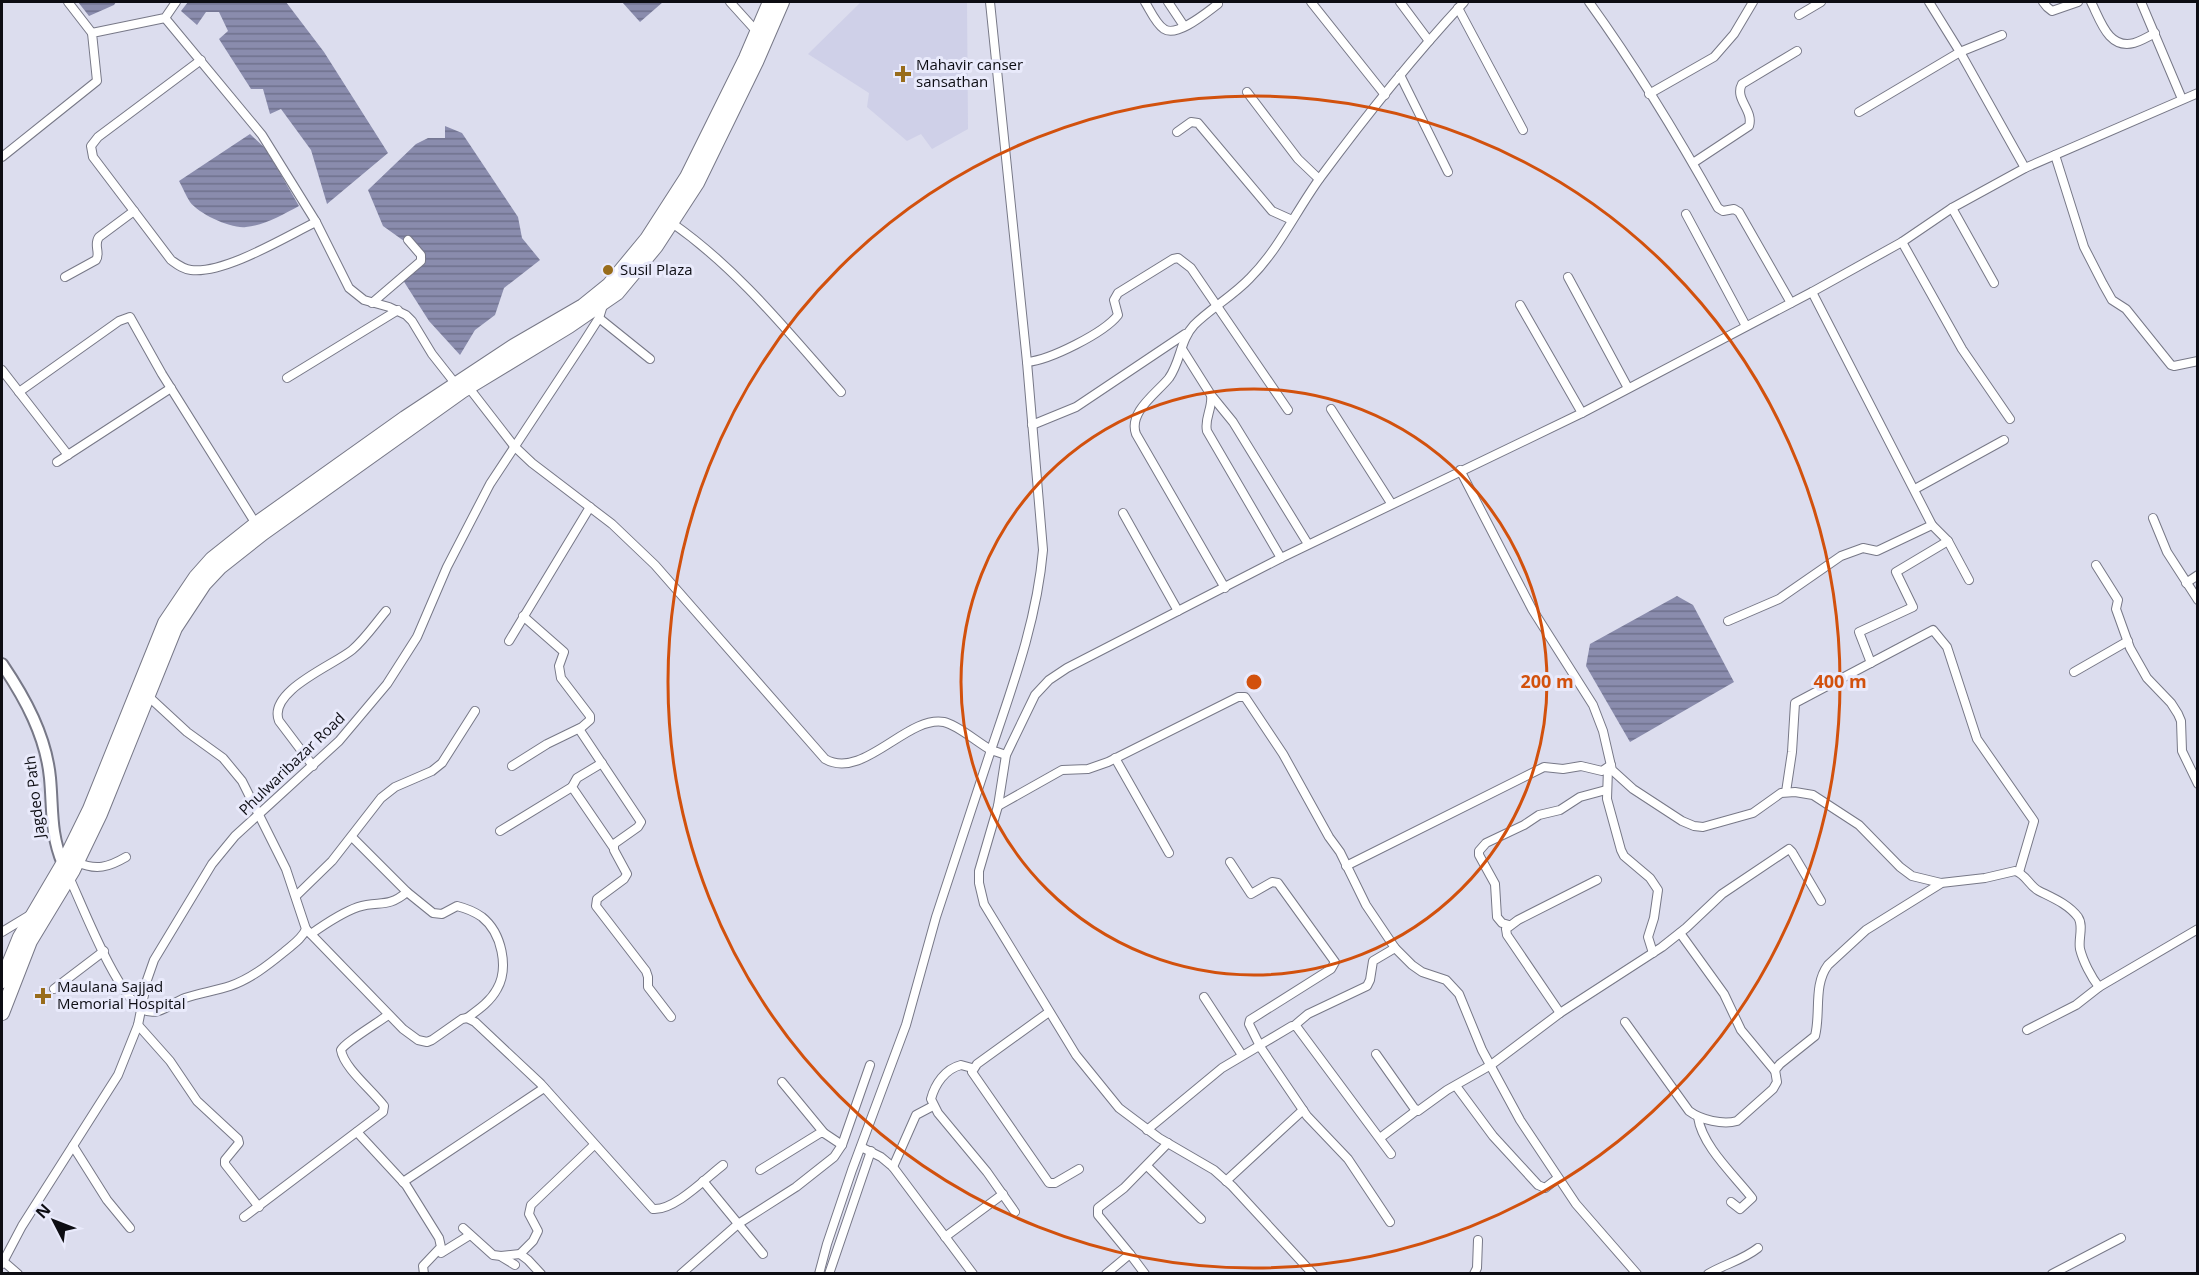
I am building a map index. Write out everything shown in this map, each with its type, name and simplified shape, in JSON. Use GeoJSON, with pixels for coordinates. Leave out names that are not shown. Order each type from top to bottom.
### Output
{"type":"FeatureCollection","features":[{"type":"Feature","properties":{"kind":"highway"},"geometry":{"type":"LineString","coordinates":[[462,385],[601,311],[634,274],[672,223],[697,183],[762,37],[770,2]]}},
{"type":"Feature","properties":{"kind":"highway"},"geometry":{"type":"LineString","coordinates":[[2,1013],[4,999],[30,941],[70,868],[90,809],[130,726],[148,696],[175,628],[204,584],[237,552],[372,449],[462,385],[583,306],[609,285],[647,239],[687,177],[782,2]]}},
{"type":"Feature","properties":{"kind":"highway"},"geometry":{"type":"LineString","coordinates":[[130,726],[165,623],[196,577],[212,559],[256,524],[372,449]]}},
{"type":"Feature","properties":{"kind":"highway"},"geometry":{"type":"LineString","coordinates":[[2,981],[20,936],[34,913],[70,868]]}},
{"type":"Feature","properties":{"kind":"main road","name":"Jagdeo Path"},"geometry":{"type":"LineString","coordinates":[[2,664],[28,708],[41,737],[50,777],[52,826],[56,847],[70,868]]}},
{"type":"Feature","properties":{"kind":"street"},"geometry":{"type":"LineString","coordinates":[[2,157],[97,81],[92,33],[68,2]]}},
{"type":"Feature","properties":{"kind":"street"},"geometry":{"type":"LineString","coordinates":[[92,33],[165,18],[176,2]]}},
{"type":"Feature","properties":{"kind":"street"},"geometry":{"type":"LineString","coordinates":[[730,2],[762,37]]}},
{"type":"Feature","properties":{"kind":"street"},"geometry":{"type":"LineString","coordinates":[[819,1274],[852,1170],[906,1025],[936,917],[1031,626],[1040,578],[1043,550],[1027,362],[990,2]]}},
{"type":"Feature","properties":{"kind":"street"},"geometry":{"type":"LineString","coordinates":[[1145,2],[1165,30],[1171,32],[1218,4]]}},
{"type":"Feature","properties":{"kind":"street"},"geometry":{"type":"LineString","coordinates":[[1168,2],[1184,26]]}},
{"type":"Feature","properties":{"kind":"street"},"geometry":{"type":"LineString","coordinates":[[1311,2],[1385,95]]}},
{"type":"Feature","properties":{"kind":"street"},"geometry":{"type":"LineString","coordinates":[[1400,2],[1429,41]]}},
{"type":"Feature","properties":{"kind":"street"},"geometry":{"type":"LineString","coordinates":[[1590,2],[1693,164],[1718,208],[1723,211],[1734,208],[1739,212],[1791,303]]}},
{"type":"Feature","properties":{"kind":"street"},"geometry":{"type":"LineString","coordinates":[[1649,94],[1714,57],[1729,41],[1753,2]]}},
{"type":"Feature","properties":{"kind":"street"},"geometry":{"type":"LineString","coordinates":[[1799,15],[1821,2]]}},
{"type":"Feature","properties":{"kind":"street"},"geometry":{"type":"LineString","coordinates":[[1929,2],[1960,52],[2025,168]]}},
{"type":"Feature","properties":{"kind":"street"},"geometry":{"type":"LineString","coordinates":[[2043,2],[2052,11],[2078,2]]}},
{"type":"Feature","properties":{"kind":"street"},"geometry":{"type":"LineString","coordinates":[[2091,2],[2108,36],[2115,42],[2134,43],[2155,33]]}},
{"type":"Feature","properties":{"kind":"street"},"geometry":{"type":"LineString","coordinates":[[2141,2],[2182,99]]}},
{"type":"Feature","properties":{"kind":"street"},"geometry":{"type":"LineString","coordinates":[[1225,588],[1134,428],[1137,416],[1170,376],[1188,333],[1195,324],[1260,268],[1273,253],[1319,179],[1400,75],[1461,5],[1523,130]]}},
{"type":"Feature","properties":{"kind":"street"},"geometry":{"type":"LineString","coordinates":[[165,18],[262,135],[316,222],[349,288],[356,295],[372,303],[398,310],[412,321],[432,354],[514,446],[532,463],[628,537],[825,759],[832,764],[848,764],[915,729],[935,722],[951,725],[992,750],[1006,755]]}},
{"type":"Feature","properties":{"kind":"street"},"geometry":{"type":"LineString","coordinates":[[1859,112],[1960,52],[2002,34]]}},
{"type":"Feature","properties":{"kind":"street"},"geometry":{"type":"LineString","coordinates":[[1693,164],[1749,126],[1749,114],[1739,94],[1742,84],[1797,51]]}},
{"type":"Feature","properties":{"kind":"street"},"geometry":{"type":"LineString","coordinates":[[201,60],[108,128],[91,146],[93,157],[171,260],[189,270],[210,269],[230,262],[316,222]]}},
{"type":"Feature","properties":{"kind":"street"},"geometry":{"type":"LineString","coordinates":[[1400,75],[1448,172]]}},
{"type":"Feature","properties":{"kind":"street"},"geometry":{"type":"LineString","coordinates":[[1246,92],[1298,159],[1319,179]]}},
{"type":"Feature","properties":{"kind":"street"},"geometry":{"type":"LineString","coordinates":[[1313,1274],[1226,1181],[1200,1160],[1148,1130],[1119,1108],[1101,1088],[1076,1055],[988,912],[980,893],[980,865],[998,806],[1006,755],[1035,695],[1048,680],[1067,668],[1308,544],[1582,412],[1812,292],[1902,242],[1952,208],[2025,168],[2198,93]]}},
{"type":"Feature","properties":{"kind":"street"},"geometry":{"type":"LineString","coordinates":[[1177,132],[1191,122],[1198,123],[1272,211],[1292,220]]}},
{"type":"Feature","properties":{"kind":"street"},"geometry":{"type":"LineString","coordinates":[[2055,155],[2084,247],[2112,300],[2126,309],[2171,365],[2198,361]]}},
{"type":"Feature","properties":{"kind":"street"},"geometry":{"type":"LineString","coordinates":[[1952,208],[1994,283]]}},
{"type":"Feature","properties":{"kind":"street"},"geometry":{"type":"LineString","coordinates":[[64,278],[96,260],[98,239],[134,211]]}},
{"type":"Feature","properties":{"kind":"street"},"geometry":{"type":"LineString","coordinates":[[1686,214],[1746,326]]}},
{"type":"Feature","properties":{"kind":"street"},"geometry":{"type":"LineString","coordinates":[[672,223],[711,252],[747,286],[841,392]]}},
{"type":"Feature","properties":{"kind":"street"},"geometry":{"type":"LineString","coordinates":[[372,303],[421,261],[421,255],[408,240]]}},
{"type":"Feature","properties":{"kind":"street"},"geometry":{"type":"LineString","coordinates":[[1902,242],[1962,349],[1989,385],[2010,419]]}},
{"type":"Feature","properties":{"kind":"street"},"geometry":{"type":"LineString","coordinates":[[1027,362],[1055,355],[1108,325],[1118,315],[1114,300],[1118,293],[1178,258],[1187,264],[1218,306],[1288,410]]}},
{"type":"Feature","properties":{"kind":"street"},"geometry":{"type":"LineString","coordinates":[[1568,278],[1628,388]]}},
{"type":"Feature","properties":{"kind":"street","name":"Phulwaribazar Road"},"geometry":{"type":"LineString","coordinates":[[2,1262],[118,1075],[138,1024],[150,970],[166,939],[212,864],[236,836],[313,766],[355,723],[402,662],[417,637],[469,523],[514,446],[601,311],[609,285]]}},
{"type":"Feature","properties":{"kind":"street"},"geometry":{"type":"LineString","coordinates":[[1812,292],[1932,525],[1948,541],[1969,580]]}},
{"type":"Feature","properties":{"kind":"street"},"geometry":{"type":"LineString","coordinates":[[1520,305],[1582,412]]}},
{"type":"Feature","properties":{"kind":"street"},"geometry":{"type":"LineString","coordinates":[[286,378],[398,310]]}},
{"type":"Feature","properties":{"kind":"street"},"geometry":{"type":"LineString","coordinates":[[601,311],[650,359]]}},
{"type":"Feature","properties":{"kind":"street"},"geometry":{"type":"LineString","coordinates":[[19,392],[119,321],[130,317],[171,388],[256,524]]}},
{"type":"Feature","properties":{"kind":"street"},"geometry":{"type":"LineString","coordinates":[[1032,425],[1083,403],[1188,333]]}},
{"type":"Feature","properties":{"kind":"street"},"geometry":{"type":"LineString","coordinates":[[1182,349],[1211,395],[1233,422],[1308,544]]}},
{"type":"Feature","properties":{"kind":"street"},"geometry":{"type":"LineString","coordinates":[[2,370],[68,455]]}},
{"type":"Feature","properties":{"kind":"street"},"geometry":{"type":"LineString","coordinates":[[57,462],[171,388]]}},
{"type":"Feature","properties":{"kind":"street"},"geometry":{"type":"LineString","coordinates":[[1211,395],[1212,402],[1205,424],[1207,431],[1281,558]]}},
{"type":"Feature","properties":{"kind":"street"},"geometry":{"type":"LineString","coordinates":[[1331,409],[1391,503]]}},
{"type":"Feature","properties":{"kind":"street"},"geometry":{"type":"LineString","coordinates":[[1915,489],[2004,440]]}},
{"type":"Feature","properties":{"kind":"street"},"geometry":{"type":"LineString","coordinates":[[1460,470],[1532,609],[1593,705],[1603,731],[1609,766],[1606,790],[1608,807],[1624,856],[1650,878],[1658,890],[1648,938],[1653,953]]}},
{"type":"Feature","properties":{"kind":"street"},"geometry":{"type":"LineString","coordinates":[[509,641],[590,507]]}},
{"type":"Feature","properties":{"kind":"street"},"geometry":{"type":"LineString","coordinates":[[1123,513],[1178,611]]}},
{"type":"Feature","properties":{"kind":"street"},"geometry":{"type":"LineString","coordinates":[[2153,518],[2167,552],[2198,600]]}},
{"type":"Feature","properties":{"kind":"street"},"geometry":{"type":"LineString","coordinates":[[1728,621],[1779,599],[1841,556],[1863,548],[1877,551],[1932,525]]}},
{"type":"Feature","properties":{"kind":"street"},"geometry":{"type":"LineString","coordinates":[[1871,663],[1859,633],[1913,607],[1896,572],[1948,541]]}},
{"type":"Feature","properties":{"kind":"street"},"geometry":{"type":"LineString","coordinates":[[2096,565],[2118,600],[2116,609],[2128,641],[2147,678],[2171,703],[2178,714],[2181,721],[2182,751],[2198,784]]}},
{"type":"Feature","properties":{"kind":"street"},"geometry":{"type":"LineString","coordinates":[[2186,583],[2198,575]]}},
{"type":"Feature","properties":{"kind":"street"},"geometry":{"type":"LineString","coordinates":[[313,766],[279,721],[277,715],[280,704],[309,676],[355,647],[386,611]]}},
{"type":"Feature","properties":{"kind":"street"},"geometry":{"type":"LineString","coordinates":[[512,765],[587,724],[590,716],[561,678],[559,666],[564,652],[523,616]]}},
{"type":"Feature","properties":{"kind":"street"},"geometry":{"type":"LineString","coordinates":[[1786,792],[1792,752],[1795,703],[1933,630],[1947,647],[1977,739],[2034,821],[2019,872]]}},
{"type":"Feature","properties":{"kind":"street"},"geometry":{"type":"LineString","coordinates":[[2074,672],[2128,641]]}},
{"type":"Feature","properties":{"kind":"street"},"geometry":{"type":"LineString","coordinates":[[148,696],[232,767],[247,789],[286,869],[309,932],[388,1014],[411,1035],[427,1042],[458,1021],[467,1018],[486,1003],[498,988],[502,978],[503,960],[495,935],[485,921],[476,914],[457,906],[438,915],[407,892],[352,837]]}},
{"type":"Feature","properties":{"kind":"street"},"geometry":{"type":"LineString","coordinates":[[998,806],[1062,770],[1088,769],[1238,697],[1245,697],[1283,754],[1337,848],[1362,899],[1395,948],[1417,969],[1446,980],[1459,994],[1482,1050],[1520,1120],[1576,1204],[1637,1274]]}},
{"type":"Feature","properties":{"kind":"street"},"geometry":{"type":"LineString","coordinates":[[296,896],[321,873],[386,794],[412,778],[432,771],[442,763],[475,711]]}},
{"type":"Feature","properties":{"kind":"street"},"geometry":{"type":"LineString","coordinates":[[579,729],[641,822],[613,847]]}},
{"type":"Feature","properties":{"kind":"street"},"geometry":{"type":"LineString","coordinates":[[1115,758],[1169,853]]}},
{"type":"Feature","properties":{"kind":"street"},"geometry":{"type":"LineString","coordinates":[[500,831],[572,787],[578,778],[602,763]]}},
{"type":"Feature","properties":{"kind":"street"},"geometry":{"type":"LineString","coordinates":[[1346,866],[1544,767],[1563,770],[1581,766],[1600,771],[1609,766]]}},
{"type":"Feature","properties":{"kind":"street"},"geometry":{"type":"LineString","coordinates":[[1609,766],[1634,789],[1682,821],[1698,827],[1753,813],[1777,795],[1786,792],[1804,793],[1821,799],[1859,825],[1906,872],[1923,880],[1941,883],[2019,872],[2033,887],[2056,898],[2079,919],[2082,955],[2099,987]]}},
{"type":"Feature","properties":{"kind":"street"},"geometry":{"type":"LineString","coordinates":[[572,787],[613,847],[627,873],[624,879],[597,899],[596,906],[646,971],[648,987],[671,1017]]}},
{"type":"Feature","properties":{"kind":"street"},"geometry":{"type":"LineString","coordinates":[[1509,925],[1502,923],[1497,917],[1496,889],[1490,872],[1479,855],[1481,847],[1542,813],[1560,810],[1580,797],[1606,790]]}},
{"type":"Feature","properties":{"kind":"street"},"geometry":{"type":"LineString","coordinates":[[1380,1138],[1417,1110],[1426,1107],[1491,1065],[1560,1013],[1653,953],[1680,933],[1722,894],[1789,849],[1821,901]]}},
{"type":"Feature","properties":{"kind":"street"},"geometry":{"type":"LineString","coordinates":[[126,857],[111,865],[98,868],[70,868],[104,951],[127,992],[141,1008],[149,1011],[163,1010],[184,999],[238,983],[274,960],[309,932],[349,911],[392,902],[407,892]]}},
{"type":"Feature","properties":{"kind":"street"},"geometry":{"type":"LineString","coordinates":[[1230,862],[1251,894],[1272,882],[1278,883],[1335,962],[1331,969],[1251,1018],[1249,1024],[1303,1110],[1328,1140],[1348,1159],[1390,1222]]}},
{"type":"Feature","properties":{"kind":"street"},"geometry":{"type":"LineString","coordinates":[[1560,1013],[1507,935],[1506,929],[1509,925],[1597,880]]}},
{"type":"Feature","properties":{"kind":"street"},"geometry":{"type":"LineString","coordinates":[[1775,1071],[1780,1064],[1815,1036],[1820,985],[1823,972],[1828,965],[1866,930],[1941,883]]}},
{"type":"Feature","properties":{"kind":"street"},"geometry":{"type":"LineString","coordinates":[[2,932],[34,913]]}},
{"type":"Feature","properties":{"kind":"street"},"geometry":{"type":"LineString","coordinates":[[2027,1030],[2082,1001],[2099,987],[2198,929]]}},
{"type":"Feature","properties":{"kind":"street"},"geometry":{"type":"LineString","coordinates":[[1625,1022],[1686,1106],[1698,1117],[1730,1123],[1737,1120],[1773,1089],[1776,1084],[1775,1071],[1734,1020],[1724,994],[1680,933]]}},
{"type":"Feature","properties":{"kind":"street"},"geometry":{"type":"LineString","coordinates":[[1148,1130],[1204,1082],[1242,1055],[1295,1025],[1308,1014],[1367,986],[1373,961],[1395,948]]}},
{"type":"Feature","properties":{"kind":"street"},"geometry":{"type":"LineString","coordinates":[[54,989],[104,951]]}},
{"type":"Feature","properties":{"kind":"street"},"geometry":{"type":"LineString","coordinates":[[1204,997],[1242,1055]]}},
{"type":"Feature","properties":{"kind":"street"},"geometry":{"type":"LineString","coordinates":[[972,1068],[1049,1012]]}},
{"type":"Feature","properties":{"kind":"street"},"geometry":{"type":"LineString","coordinates":[[243,1217],[379,1117],[384,1109],[379,1100],[343,1058],[341,1050],[345,1044],[370,1029],[388,1014]]}},
{"type":"Feature","properties":{"kind":"street"},"geometry":{"type":"LineString","coordinates":[[467,1018],[486,1032],[544,1088],[653,1209],[665,1207],[674,1202],[723,1165]]}},
{"type":"Feature","properties":{"kind":"street"},"geometry":{"type":"LineString","coordinates":[[138,1024],[170,1061],[196,1101],[238,1139],[239,1143],[225,1160],[225,1164],[259,1207]]}},
{"type":"Feature","properties":{"kind":"street"},"geometry":{"type":"LineString","coordinates":[[1295,1025],[1391,1154]]}},
{"type":"Feature","properties":{"kind":"street"},"geometry":{"type":"LineString","coordinates":[[1376,1054],[1417,1110]]}},
{"type":"Feature","properties":{"kind":"street"},"geometry":{"type":"LineString","coordinates":[[681,1274],[738,1224],[817,1172],[834,1157],[842,1145],[870,1065]]}},
{"type":"Feature","properties":{"kind":"street"},"geometry":{"type":"LineString","coordinates":[[972,1068],[961,1065],[948,1070],[933,1093],[931,1099],[933,1106],[1015,1212]]}},
{"type":"Feature","properties":{"kind":"street"},"geometry":{"type":"LineString","coordinates":[[972,1068],[973,1076],[1049,1183],[1055,1183],[1079,1170]]}},
{"type":"Feature","properties":{"kind":"street"},"geometry":{"type":"LineString","coordinates":[[782,1082],[824,1133],[842,1145]]}},
{"type":"Feature","properties":{"kind":"street"},"geometry":{"type":"LineString","coordinates":[[1456,1086],[1493,1137],[1538,1185],[1545,1188],[1558,1178]]}},
{"type":"Feature","properties":{"kind":"street"},"geometry":{"type":"LineString","coordinates":[[403,1182],[544,1088]]}},
{"type":"Feature","properties":{"kind":"street"},"geometry":{"type":"LineString","coordinates":[[893,1167],[916,1115],[933,1106]]}},
{"type":"Feature","properties":{"kind":"street"},"geometry":{"type":"LineString","coordinates":[[1226,1181],[1303,1110]]}},
{"type":"Feature","properties":{"kind":"street"},"geometry":{"type":"LineString","coordinates":[[1698,1117],[1707,1140],[1752,1199],[1740,1209],[1731,1202]]}},
{"type":"Feature","properties":{"kind":"street"},"geometry":{"type":"LineString","coordinates":[[357,1132],[419,1203],[423,1215],[441,1243],[439,1251],[424,1262],[424,1274]]}},
{"type":"Feature","properties":{"kind":"street"},"geometry":{"type":"LineString","coordinates":[[760,1170],[816,1134],[824,1133]]}},
{"type":"Feature","properties":{"kind":"street"},"geometry":{"type":"LineString","coordinates":[[1145,1274],[1097,1211],[1100,1205],[1124,1188],[1168,1143]]}},
{"type":"Feature","properties":{"kind":"street"},"geometry":{"type":"LineString","coordinates":[[501,1256],[520,1254],[533,1241],[538,1232],[529,1214],[531,1205],[594,1145]]}},
{"type":"Feature","properties":{"kind":"street"},"geometry":{"type":"LineString","coordinates":[[73,1146],[107,1200],[130,1228]]}},
{"type":"Feature","properties":{"kind":"street"},"geometry":{"type":"LineString","coordinates":[[861,1147],[871,1151],[893,1167],[973,1274]]}},
{"type":"Feature","properties":{"kind":"street"},"geometry":{"type":"LineString","coordinates":[[829,1274],[871,1151]]}},
{"type":"Feature","properties":{"kind":"street"},"geometry":{"type":"LineString","coordinates":[[1147,1166],[1202,1219]]}},
{"type":"Feature","properties":{"kind":"street"},"geometry":{"type":"LineString","coordinates":[[703,1181],[763,1254]]}},
{"type":"Feature","properties":{"kind":"street"},"geometry":{"type":"LineString","coordinates":[[945,1237],[1003,1194]]}},
{"type":"Feature","properties":{"kind":"street"},"geometry":{"type":"LineString","coordinates":[[463,1228],[486,1251],[512,1261],[515,1265]]}},
{"type":"Feature","properties":{"kind":"street"},"geometry":{"type":"LineString","coordinates":[[441,1253],[470,1235]]}},
{"type":"Feature","properties":{"kind":"street"},"geometry":{"type":"LineString","coordinates":[[2052,1274],[2121,1238]]}},
{"type":"Feature","properties":{"kind":"street"},"geometry":{"type":"LineString","coordinates":[[1474,1274],[1477,1268],[1478,1240]]}},
{"type":"Feature","properties":{"kind":"street"},"geometry":{"type":"LineString","coordinates":[[1708,1274],[1720,1267],[1745,1259],[1758,1248]]}},
{"type":"Feature","properties":{"kind":"street"},"geometry":{"type":"LineString","coordinates":[[520,1254],[541,1274]]}},
{"type":"Feature","properties":{"kind":"street"},"geometry":{"type":"LineString","coordinates":[[1106,1274],[1131,1254]]}},
{"type":"Feature","properties":{"kind":"street"},"geometry":{"type":"LineString","coordinates":[[2,1262],[18,1274]]}},
{"type":"Feature","properties":{"kind":"shaded area"},"geometry":{"type":"Polygon","coordinates":[[[78,2],[116,2],[89,16],[78,2]]]}},
{"type":"Feature","properties":{"kind":"shaded area"},"geometry":{"type":"Polygon","coordinates":[[[188,2],[286,2],[324,52],[388,153],[327,204],[311,150],[281,109],[270,114],[263,89],[251,89],[219,39],[228,31],[219,12],[206,12],[197,25],[181,11],[188,2]]]}},
{"type":"Feature","properties":{"kind":"shaded area"},"geometry":{"type":"Polygon","coordinates":[[[622,2],[663,2],[640,22],[622,2]]]}},
{"type":"Feature","properties":{"kind":"shaded area","name":"Mahavir canser sansathan"},"geometry":{"type":"Polygon","coordinates":[[[861,2],[967,2],[968,129],[932,149],[921,134],[907,141],[867,107],[869,93],[808,54],[861,2]]]}},
{"type":"Feature","properties":{"kind":"shaded area"},"geometry":{"type":"Polygon","coordinates":[[[445,126],[462,133],[518,217],[522,238],[540,260],[504,288],[495,315],[475,330],[460,355],[429,321],[401,277],[421,261],[411,246],[383,226],[368,190],[416,144],[428,138],[445,138],[445,126]]]}},
{"type":"Feature","properties":{"kind":"shaded area"},"geometry":{"type":"Polygon","coordinates":[[[250,134],[266,149],[299,206],[267,222],[246,227],[232,226],[194,207],[179,181],[250,134]]]}},
{"type":"Feature","properties":{"kind":"shaded area"},"geometry":{"type":"Polygon","coordinates":[[[1677,596],[1693,605],[1734,682],[1630,742],[1586,666],[1590,644],[1677,596]]]}},
{"type":"Feature","properties":{"kind":"place","name":"Mahavir canser sansathan"},"geometry":{"type":"Point","coordinates":[903,74]}},
{"type":"Feature","properties":{"kind":"place","name":"Susil Plaza"},"geometry":{"type":"Point","coordinates":[608,270]}},
{"type":"Feature","properties":{"kind":"place","name":"Maulana Sajjad Memorial Hospital"},"geometry":{"type":"Point","coordinates":[43,996]}}]}
